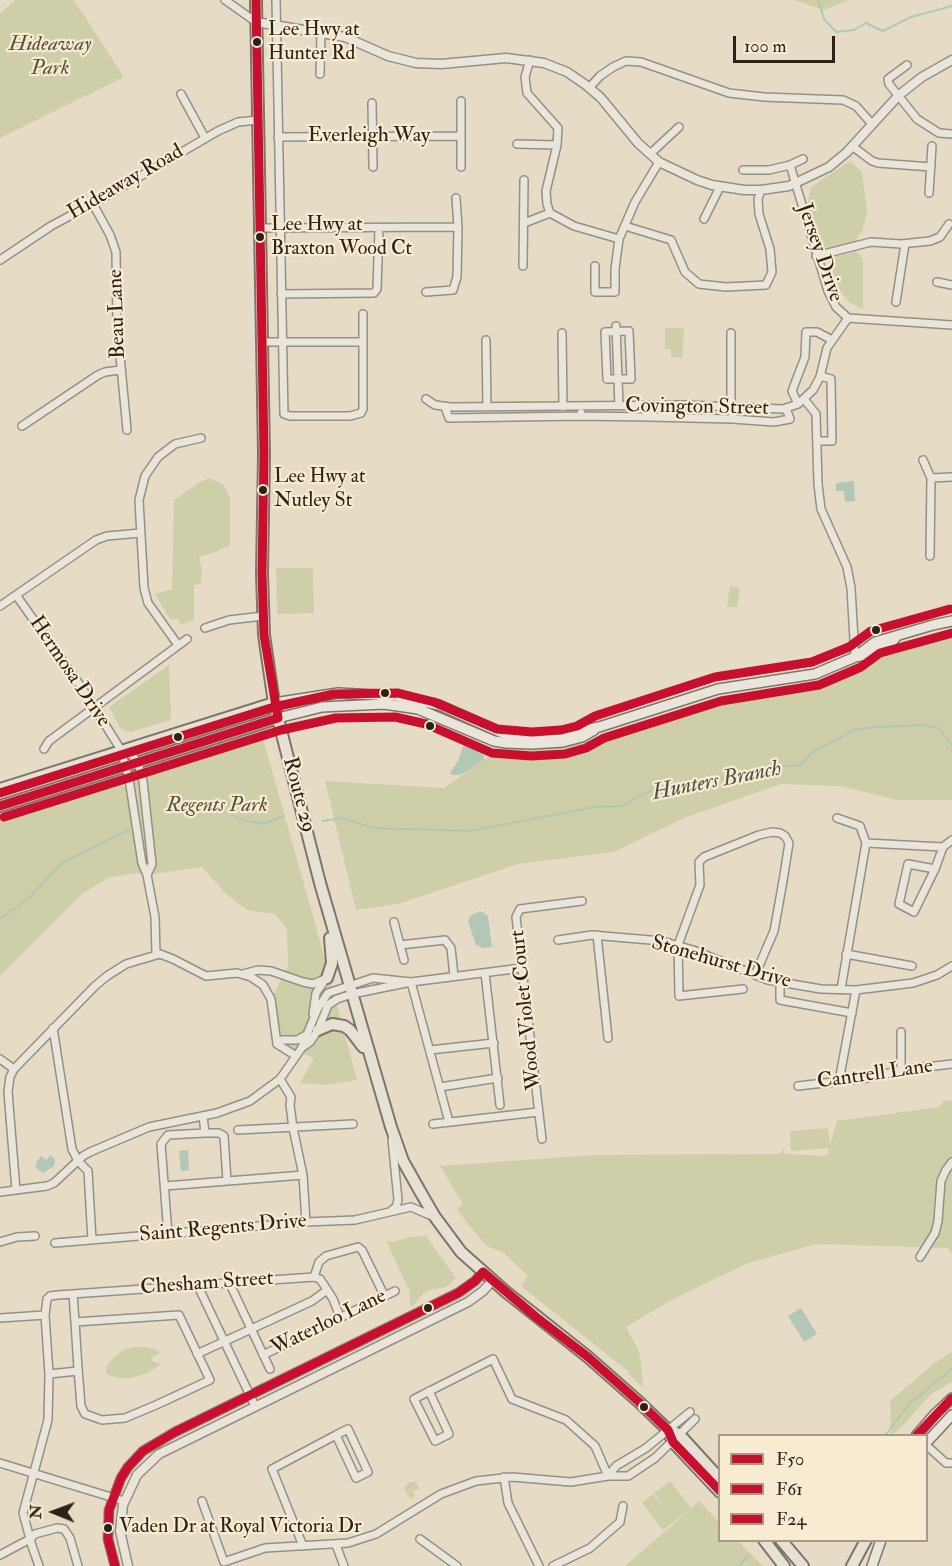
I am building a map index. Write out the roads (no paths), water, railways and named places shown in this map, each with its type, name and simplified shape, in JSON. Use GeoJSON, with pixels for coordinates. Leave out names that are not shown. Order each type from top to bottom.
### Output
{"type":"FeatureCollection","features":[{"type":"Feature","properties":{"kind":"main road","name":"Route 29"},"geometry":{"type":"LineString","coordinates":[[256,0],[266,651],[274,703],[327,908],[391,1127],[403,1161],[435,1217],[461,1252],[588,1357],[718,1477]]}},
{"type":"Feature","properties":{"kind":"main road"},"geometry":{"type":"LineString","coordinates":[[0,789],[274,703],[319,695],[366,693],[403,697],[455,711],[491,729],[520,736],[550,737],[599,727],[718,688],[815,674],[855,657],[875,642],[952,621]]}},
{"type":"Feature","properties":{"kind":"main road"},"geometry":{"type":"LineString","coordinates":[[0,806],[278,718],[335,705],[396,705],[430,713],[494,741],[532,744],[574,740],[599,727]]}},
{"type":"Feature","properties":{"kind":"main road"},"geometry":{"type":"LineString","coordinates":[[327,908],[332,963],[327,978]]}},
{"type":"Feature","properties":{"kind":"main road"},"geometry":{"type":"LineString","coordinates":[[318,1030],[332,1024],[344,1026],[358,1038],[370,1056]]}},
{"type":"Feature","properties":{"kind":"main road"},"geometry":{"type":"LineString","coordinates":[[918,1434],[952,1398]]}},
{"type":"Feature","properties":{"kind":"main road"},"geometry":{"type":"LineString","coordinates":[[928,1443],[952,1415]]}},
{"type":"Feature","properties":{"kind":"main road","name":"Route 29"},"geometry":{"type":"LineString","coordinates":[[676,1438],[718,1490]]}},
{"type":"Feature","properties":{"kind":"main road"},"geometry":{"type":"LineString","coordinates":[[766,1542],[784,1566]]}},
{"type":"Feature","properties":{"kind":"main road"},"geometry":{"type":"LineString","coordinates":[[783,1542],[802,1566]]}},
{"type":"Feature","properties":{"kind":"main road"},"geometry":{"type":"LineString","coordinates":[[854,1566],[865,1542]]}},
{"type":"Feature","properties":{"kind":"main road"},"geometry":{"type":"LineString","coordinates":[[872,1566],[880,1542]]}},
{"type":"Feature","properties":{"kind":"street"},"geometry":{"type":"LineString","coordinates":[[225,0],[256,22],[345,37],[388,56],[416,63],[441,64],[506,58],[544,63],[567,72],[589,87],[631,135],[659,162],[697,180],[720,187],[761,190],[795,184],[829,167],[852,146],[899,95],[922,77],[952,60]]}},
{"type":"Feature","properties":{"kind":"street"},"geometry":{"type":"LineString","coordinates":[[276,0],[284,414],[290,416],[350,416],[361,413],[363,409],[363,314]]}},
{"type":"Feature","properties":{"kind":"street"},"geometry":{"type":"LineString","coordinates":[[320,74],[321,32]]}},
{"type":"Feature","properties":{"kind":"street"},"geometry":{"type":"LineString","coordinates":[[530,60],[525,77],[527,93],[558,128],[557,145],[546,191],[550,213]]}},
{"type":"Feature","properties":{"kind":"street"},"geometry":{"type":"LineString","coordinates":[[589,87],[613,67],[626,61],[641,62],[729,93],[764,97],[843,100],[856,106],[872,124]]}},
{"type":"Feature","properties":{"kind":"street"},"geometry":{"type":"LineString","coordinates":[[907,64],[888,79],[889,84],[917,119],[928,128],[952,134]]}},
{"type":"Feature","properties":{"kind":"street"},"geometry":{"type":"LineString","coordinates":[[181,94],[205,138]]}},
{"type":"Feature","properties":{"kind":"street"},"geometry":{"type":"LineString","coordinates":[[460,167],[462,101]]}},
{"type":"Feature","properties":{"kind":"street"},"geometry":{"type":"LineString","coordinates":[[372,103],[374,167]]}},
{"type":"Feature","properties":{"kind":"street","name":"Hideaway Road"},"geometry":{"type":"LineString","coordinates":[[0,260],[51,226],[205,138],[238,122],[258,120]]}},
{"type":"Feature","properties":{"kind":"street"},"geometry":{"type":"LineString","coordinates":[[650,154],[680,127]]}},
{"type":"Feature","properties":{"kind":"street","name":"Everleigh Way"},"geometry":{"type":"LineString","coordinates":[[278,137],[461,136]]}},
{"type":"Feature","properties":{"kind":"street"},"geometry":{"type":"LineString","coordinates":[[517,144],[557,145]]}},
{"type":"Feature","properties":{"kind":"street"},"geometry":{"type":"LineString","coordinates":[[852,146],[878,163],[930,167]]}},
{"type":"Feature","properties":{"kind":"street"},"geometry":{"type":"LineString","coordinates":[[929,194],[932,146]]}},
{"type":"Feature","properties":{"kind":"street"},"geometry":{"type":"LineString","coordinates":[[743,170],[769,170],[803,159]]}},
{"type":"Feature","properties":{"kind":"street"},"geometry":{"type":"LineString","coordinates":[[595,266],[595,292],[615,291],[619,239],[634,202],[659,162]]}},
{"type":"Feature","properties":{"kind":"street","name":"Jersey Drive"},"geometry":{"type":"LineString","coordinates":[[790,165],[816,256],[834,303],[848,318]]}},
{"type":"Feature","properties":{"kind":"street"},"geometry":{"type":"LineString","coordinates":[[523,266],[524,180]]}},
{"type":"Feature","properties":{"kind":"street"},"geometry":{"type":"LineString","coordinates":[[704,219],[720,187]]}},
{"type":"Feature","properties":{"kind":"street"},"geometry":{"type":"LineString","coordinates":[[625,226],[671,240],[686,272],[699,284],[726,287],[766,285],[772,272],[770,249],[759,214],[758,199],[761,190]]}},
{"type":"Feature","properties":{"kind":"street"},"geometry":{"type":"LineString","coordinates":[[426,292],[453,290],[457,277],[456,198]]}},
{"type":"Feature","properties":{"kind":"street","name":"Beau Lane"},"geometry":{"type":"LineString","coordinates":[[93,204],[110,235],[116,252],[117,324],[127,429]]}},
{"type":"Feature","properties":{"kind":"street"},"geometry":{"type":"LineString","coordinates":[[524,223],[550,213],[574,226],[619,239]]}},
{"type":"Feature","properties":{"kind":"street"},"geometry":{"type":"LineString","coordinates":[[816,256],[871,242],[905,244],[930,241],[939,237],[949,224]]}},
{"type":"Feature","properties":{"kind":"street"},"geometry":{"type":"LineString","coordinates":[[260,228],[458,227]]}},
{"type":"Feature","properties":{"kind":"street"},"geometry":{"type":"LineString","coordinates":[[281,294],[374,293],[377,289],[379,228]]}},
{"type":"Feature","properties":{"kind":"street"},"geometry":{"type":"LineString","coordinates":[[896,302],[905,244]]}},
{"type":"Feature","properties":{"kind":"street"},"geometry":{"type":"LineString","coordinates":[[937,282],[952,285]]}},
{"type":"Feature","properties":{"kind":"street"},"geometry":{"type":"LineString","coordinates":[[801,401],[813,390],[832,340],[848,318],[952,325]]}},
{"type":"Feature","properties":{"kind":"street"},"geometry":{"type":"LineString","coordinates":[[617,329],[619,406]]}},
{"type":"Feature","properties":{"kind":"street"},"geometry":{"type":"LineString","coordinates":[[617,329],[629,331],[631,379],[607,379],[605,332],[617,329]]}},
{"type":"Feature","properties":{"kind":"street"},"geometry":{"type":"LineString","coordinates":[[832,340],[818,332],[806,332],[805,357],[792,391],[816,414],[821,509],[847,567],[851,588],[855,657]]}},
{"type":"Feature","properties":{"kind":"street"},"geometry":{"type":"LineString","coordinates":[[562,333],[563,407]]}},
{"type":"Feature","properties":{"kind":"street"},"geometry":{"type":"LineString","coordinates":[[731,333],[732,419]]}},
{"type":"Feature","properties":{"kind":"street"},"geometry":{"type":"LineString","coordinates":[[486,340],[487,407]]}},
{"type":"Feature","properties":{"kind":"street"},"geometry":{"type":"LineString","coordinates":[[262,342],[363,342]]}},
{"type":"Feature","properties":{"kind":"street"},"geometry":{"type":"LineString","coordinates":[[22,426],[98,375],[120,370]]}},
{"type":"Feature","properties":{"kind":"street"},"geometry":{"type":"LineString","coordinates":[[818,441],[832,441],[831,380],[820,376]]}},
{"type":"Feature","properties":{"kind":"street","name":"Covington Street"},"geometry":{"type":"LineString","coordinates":[[426,399],[435,405],[445,407],[732,406],[773,410],[786,408],[801,401]]}},
{"type":"Feature","properties":{"kind":"street"},"geometry":{"type":"LineString","coordinates":[[650,406],[650,417]]}},
{"type":"Feature","properties":{"kind":"street"},"geometry":{"type":"LineString","coordinates":[[445,407],[449,418],[581,416],[774,422],[790,419],[786,408]]}},
{"type":"Feature","properties":{"kind":"street"},"geometry":{"type":"LineString","coordinates":[[581,407],[581,416]]}},
{"type":"Feature","properties":{"kind":"street"},"geometry":{"type":"LineString","coordinates":[[178,645],[148,603],[142,577],[139,500],[145,476],[158,457],[175,444],[201,438]]}},
{"type":"Feature","properties":{"kind":"street"},"geometry":{"type":"LineString","coordinates":[[923,460],[931,478],[930,556]]}},
{"type":"Feature","properties":{"kind":"street"},"geometry":{"type":"LineString","coordinates":[[931,478],[952,477]]}},
{"type":"Feature","properties":{"kind":"street"},"geometry":{"type":"LineString","coordinates":[[0,606],[82,548],[107,536],[141,533]]}},
{"type":"Feature","properties":{"kind":"street","name":"Hermosa Drive"},"geometry":{"type":"LineString","coordinates":[[16,595],[45,634],[121,750],[132,794],[142,863],[147,875],[156,924],[156,954]]}},
{"type":"Feature","properties":{"kind":"street"},"geometry":{"type":"LineString","coordinates":[[205,628],[233,620],[264,616]]}},
{"type":"Feature","properties":{"kind":"street"},"geometry":{"type":"LineString","coordinates":[[44,749],[50,741],[94,707],[187,639]]}},
{"type":"Feature","properties":{"kind":"street","name":"Hermosa Drive"},"geometry":{"type":"LineString","coordinates":[[121,750],[133,756],[138,763],[143,782],[152,864],[147,875]]}},
{"type":"Feature","properties":{"kind":"street"},"geometry":{"type":"LineString","coordinates":[[837,818],[860,826],[866,843],[841,989]]}},
{"type":"Feature","properties":{"kind":"street"},"geometry":{"type":"LineString","coordinates":[[743,988],[679,996],[678,945],[700,885],[699,862],[704,857],[759,835],[780,833],[789,843],[774,931],[755,975]]}},
{"type":"Feature","properties":{"kind":"street"},"geometry":{"type":"LineString","coordinates":[[935,869],[908,864],[899,904],[914,912],[935,869],[943,847],[952,840]]}},
{"type":"Feature","properties":{"kind":"street"},"geometry":{"type":"LineString","coordinates":[[866,843],[943,847]]}},
{"type":"Feature","properties":{"kind":"street","name":"Wood Violet Court"},"geometry":{"type":"LineString","coordinates":[[542,1139],[516,917],[520,909],[582,902]]}},
{"type":"Feature","properties":{"kind":"street"},"geometry":{"type":"LineString","coordinates":[[394,922],[404,960]]}},
{"type":"Feature","properties":{"kind":"street"},"geometry":{"type":"LineString","coordinates":[[597,935],[608,1038]]}},
{"type":"Feature","properties":{"kind":"street","name":"Stonehurst Drive"},"geometry":{"type":"LineString","coordinates":[[558,940],[597,935],[662,941],[755,975],[821,989],[856,990],[913,983],[938,975],[952,966]]}},
{"type":"Feature","properties":{"kind":"street"},"geometry":{"type":"LineString","coordinates":[[400,945],[445,940],[451,948],[454,976]]}},
{"type":"Feature","properties":{"kind":"street"},"geometry":{"type":"LineString","coordinates":[[16,1190],[8,1092],[10,1077],[14,1069],[53,1028],[107,976],[126,964],[156,954],[173,958],[206,976],[243,974],[258,970],[271,971],[313,984],[327,978]]}},
{"type":"Feature","properties":{"kind":"street"},"geometry":{"type":"LineString","coordinates":[[846,954],[912,966]]}},
{"type":"Feature","properties":{"kind":"street"},"geometry":{"type":"LineString","coordinates":[[0,1192],[40,1188],[54,1183],[90,1152],[149,1127],[203,1116],[250,1101],[280,1079],[298,1052],[322,1000],[328,993],[522,968]]}},
{"type":"Feature","properties":{"kind":"street"},"geometry":{"type":"LineString","coordinates":[[485,973],[500,1105]]}},
{"type":"Feature","properties":{"kind":"street"},"geometry":{"type":"LineString","coordinates":[[243,974],[258,981],[269,993],[280,1047],[298,1052]]}},
{"type":"Feature","properties":{"kind":"street"},"geometry":{"type":"LineString","coordinates":[[313,1020],[316,993],[327,978]]}},
{"type":"Feature","properties":{"kind":"street"},"geometry":{"type":"LineString","coordinates":[[298,1052],[310,1042],[318,1030],[328,1005],[351,989],[373,978],[411,982]]}},
{"type":"Feature","properties":{"kind":"street"},"geometry":{"type":"LineString","coordinates":[[411,982],[449,1122]]}},
{"type":"Feature","properties":{"kind":"street"},"geometry":{"type":"LineString","coordinates":[[780,982],[780,1000],[852,1013]]}},
{"type":"Feature","properties":{"kind":"street"},"geometry":{"type":"LineString","coordinates":[[839,1081],[856,990]]}},
{"type":"Feature","properties":{"kind":"street"},"geometry":{"type":"LineString","coordinates":[[53,1028],[72,1149],[78,1161],[88,1171],[92,1240]]}},
{"type":"Feature","properties":{"kind":"street"},"geometry":{"type":"LineString","coordinates":[[901,1070],[902,1032]]}},
{"type":"Feature","properties":{"kind":"street"},"geometry":{"type":"LineString","coordinates":[[280,1040],[297,1040],[307,1035]]}},
{"type":"Feature","properties":{"kind":"street"},"geometry":{"type":"LineString","coordinates":[[430,1050],[494,1043]]}},
{"type":"Feature","properties":{"kind":"street"},"geometry":{"type":"LineString","coordinates":[[0,1059],[14,1069]]}},
{"type":"Feature","properties":{"kind":"street","name":"Cantrell Lane"},"geometry":{"type":"LineString","coordinates":[[798,1086],[874,1077],[901,1070],[952,1064]]}},
{"type":"Feature","properties":{"kind":"street"},"geometry":{"type":"LineString","coordinates":[[440,1087],[498,1078]]}},
{"type":"Feature","properties":{"kind":"street"},"geometry":{"type":"LineString","coordinates":[[280,1079],[291,1097],[293,1128],[303,1175],[306,1222]]}},
{"type":"Feature","properties":{"kind":"street"},"geometry":{"type":"LineString","coordinates":[[433,1124],[538,1112]]}},
{"type":"Feature","properties":{"kind":"street"},"geometry":{"type":"LineString","coordinates":[[203,1116],[205,1133]]}},
{"type":"Feature","properties":{"kind":"street"},"geometry":{"type":"LineString","coordinates":[[238,1130],[353,1124]]}},
{"type":"Feature","properties":{"kind":"street"},"geometry":{"type":"LineString","coordinates":[[390,1212],[396,1207],[398,1200],[391,1127]]}},
{"type":"Feature","properties":{"kind":"street"},"geometry":{"type":"LineString","coordinates":[[168,1234],[161,1144],[168,1136],[219,1133],[224,1136],[227,1181]]}},
{"type":"Feature","properties":{"kind":"street"},"geometry":{"type":"LineString","coordinates":[[920,1257],[935,1233],[941,1181],[952,1162]]}},
{"type":"Feature","properties":{"kind":"street"},"geometry":{"type":"LineString","coordinates":[[165,1186],[303,1175]]}},
{"type":"Feature","properties":{"kind":"street","name":"Saint Regents Drive"},"geometry":{"type":"LineString","coordinates":[[55,1243],[355,1220],[411,1207],[435,1217]]}},
{"type":"Feature","properties":{"kind":"street"},"geometry":{"type":"LineString","coordinates":[[0,1242],[17,1237],[35,1236]]}},
{"type":"Feature","properties":{"kind":"street"},"geometry":{"type":"LineString","coordinates":[[340,1317],[320,1279],[314,1277],[319,1262],[326,1256],[358,1247],[362,1250],[384,1295]]}},
{"type":"Feature","properties":{"kind":"street"},"geometry":{"type":"LineString","coordinates":[[115,1566],[108,1531],[113,1497],[128,1467],[152,1444],[458,1293],[483,1272]]}},
{"type":"Feature","properties":{"kind":"street","name":"Chesham Street"},"geometry":{"type":"LineString","coordinates":[[45,1316],[45,1304],[50,1296],[314,1277]]}},
{"type":"Feature","properties":{"kind":"street"},"geometry":{"type":"LineString","coordinates":[[128,1566],[120,1531],[124,1501],[137,1475],[159,1454],[468,1302],[493,1280]]}},
{"type":"Feature","properties":{"kind":"street"},"geometry":{"type":"LineString","coordinates":[[229,1282],[270,1369]]}},
{"type":"Feature","properties":{"kind":"street"},"geometry":{"type":"LineString","coordinates":[[197,1284],[255,1406]]}},
{"type":"Feature","properties":{"kind":"street"},"geometry":{"type":"LineString","coordinates":[[197,1354],[312,1301],[327,1290]]}},
{"type":"Feature","properties":{"kind":"street","name":"Waterloo Lane"},"geometry":{"type":"LineString","coordinates":[[263,1355],[395,1291]]}},
{"type":"Feature","properties":{"kind":"street"},"geometry":{"type":"LineString","coordinates":[[73,1294],[78,1371],[81,1406],[85,1414],[102,1420],[136,1414],[210,1380],[179,1315],[75,1322]]}},
{"type":"Feature","properties":{"kind":"street"},"geometry":{"type":"LineString","coordinates":[[0,1318],[45,1316],[49,1374],[47,1428],[23,1513],[39,1566]]}},
{"type":"Feature","properties":{"kind":"street"},"geometry":{"type":"LineString","coordinates":[[429,1391],[449,1434],[435,1441],[414,1399],[429,1391],[493,1359],[512,1399],[566,1420],[595,1446],[608,1476]]}},
{"type":"Feature","properties":{"kind":"street"},"geometry":{"type":"LineString","coordinates":[[49,1374],[78,1371]]}},
{"type":"Feature","properties":{"kind":"street"},"geometry":{"type":"LineString","coordinates":[[608,1476],[616,1466],[638,1454],[690,1412]]}},
{"type":"Feature","properties":{"kind":"street"},"geometry":{"type":"LineString","coordinates":[[202,1501],[230,1562],[265,1548],[336,1545],[376,1534],[435,1497],[476,1481],[504,1477],[571,1482],[608,1476],[628,1476],[655,1458],[694,1419]]}},
{"type":"Feature","properties":{"kind":"street"},"geometry":{"type":"LineString","coordinates":[[303,1546],[272,1469],[336,1435],[348,1429],[369,1472],[356,1478],[336,1435]]}},
{"type":"Feature","properties":{"kind":"street"},"geometry":{"type":"LineString","coordinates":[[928,1445],[946,1463],[952,1463]]}},
{"type":"Feature","properties":{"kind":"street"},"geometry":{"type":"LineString","coordinates":[[0,1463],[124,1501]]}},
{"type":"Feature","properties":{"kind":"street"},"geometry":{"type":"LineString","coordinates":[[504,1477],[508,1503],[539,1566]]}},
{"type":"Feature","properties":{"kind":"street"},"geometry":{"type":"LineString","coordinates":[[553,1566],[590,1548],[620,1522],[623,1506]]}},
{"type":"Feature","properties":{"kind":"street"},"geometry":{"type":"LineString","coordinates":[[0,1556],[35,1534],[57,1528],[64,1529],[70,1538],[78,1566]]}},
{"type":"Feature","properties":{"kind":"street"},"geometry":{"type":"LineString","coordinates":[[420,1539],[457,1566]]}},
{"type":"Feature","properties":{"kind":"street"},"geometry":{"type":"LineString","coordinates":[[336,1545],[344,1566]]}},
{"type":"Feature","properties":{"kind":"waterway"},"geometry":{"type":"LineString","coordinates":[[818,0],[824,19],[836,32],[854,30],[866,23],[883,31],[911,17],[952,6]]}},
{"type":"Feature","properties":{"kind":"waterway","name":"Hunters Branch"},"geometry":{"type":"LineString","coordinates":[[323,821],[342,818],[374,828],[470,831],[595,807],[623,806],[658,788],[689,789],[707,780],[764,774],[779,766],[797,766],[811,753],[854,730],[877,727],[922,725],[939,728],[952,746]]}},
{"type":"Feature","properties":{"kind":"waterway","name":"Hunters Branch"},"geometry":{"type":"LineString","coordinates":[[169,811],[196,800],[224,810],[242,820],[264,824],[284,816]]}},
{"type":"Feature","properties":{"kind":"waterway","name":"Hunters Branch"},"geometry":{"type":"LineString","coordinates":[[0,919],[28,899],[62,863],[129,830]]}},
{"type":"Feature","properties":{"kind":"waterway"},"geometry":{"type":"LineString","coordinates":[[886,1434],[910,1403],[952,1369]]}},
{"type":"Feature","properties":{"kind":"waterway"},"geometry":{"type":"LineString","coordinates":[[739,1566],[748,1556]]}},
{"type":"Feature","properties":{"kind":"place","name":"Lee Hwy at Hunter Rd"},"geometry":{"type":"Point","coordinates":[257,42]}},
{"type":"Feature","properties":{"kind":"place","name":"Lee Hwy at Braxton Wood Ct"},"geometry":{"type":"Point","coordinates":[260,237]}},
{"type":"Feature","properties":{"kind":"place","name":"Lee Hwy at Nutley St"},"geometry":{"type":"Point","coordinates":[263,490]}},
{"type":"Feature","properties":{"kind":"place","name":"Vaden Dr at Royal Victoria Dr"},"geometry":{"type":"Point","coordinates":[108,1528]}},
{"type":"Feature","properties":{"kind":"park label","name":"Hideaway Park"},"geometry":{"type":"Point","coordinates":[50,57]}},
{"type":"Feature","properties":{"kind":"park label","name":"Regents Park"},"geometry":{"type":"Point","coordinates":[217,806]}}]}
